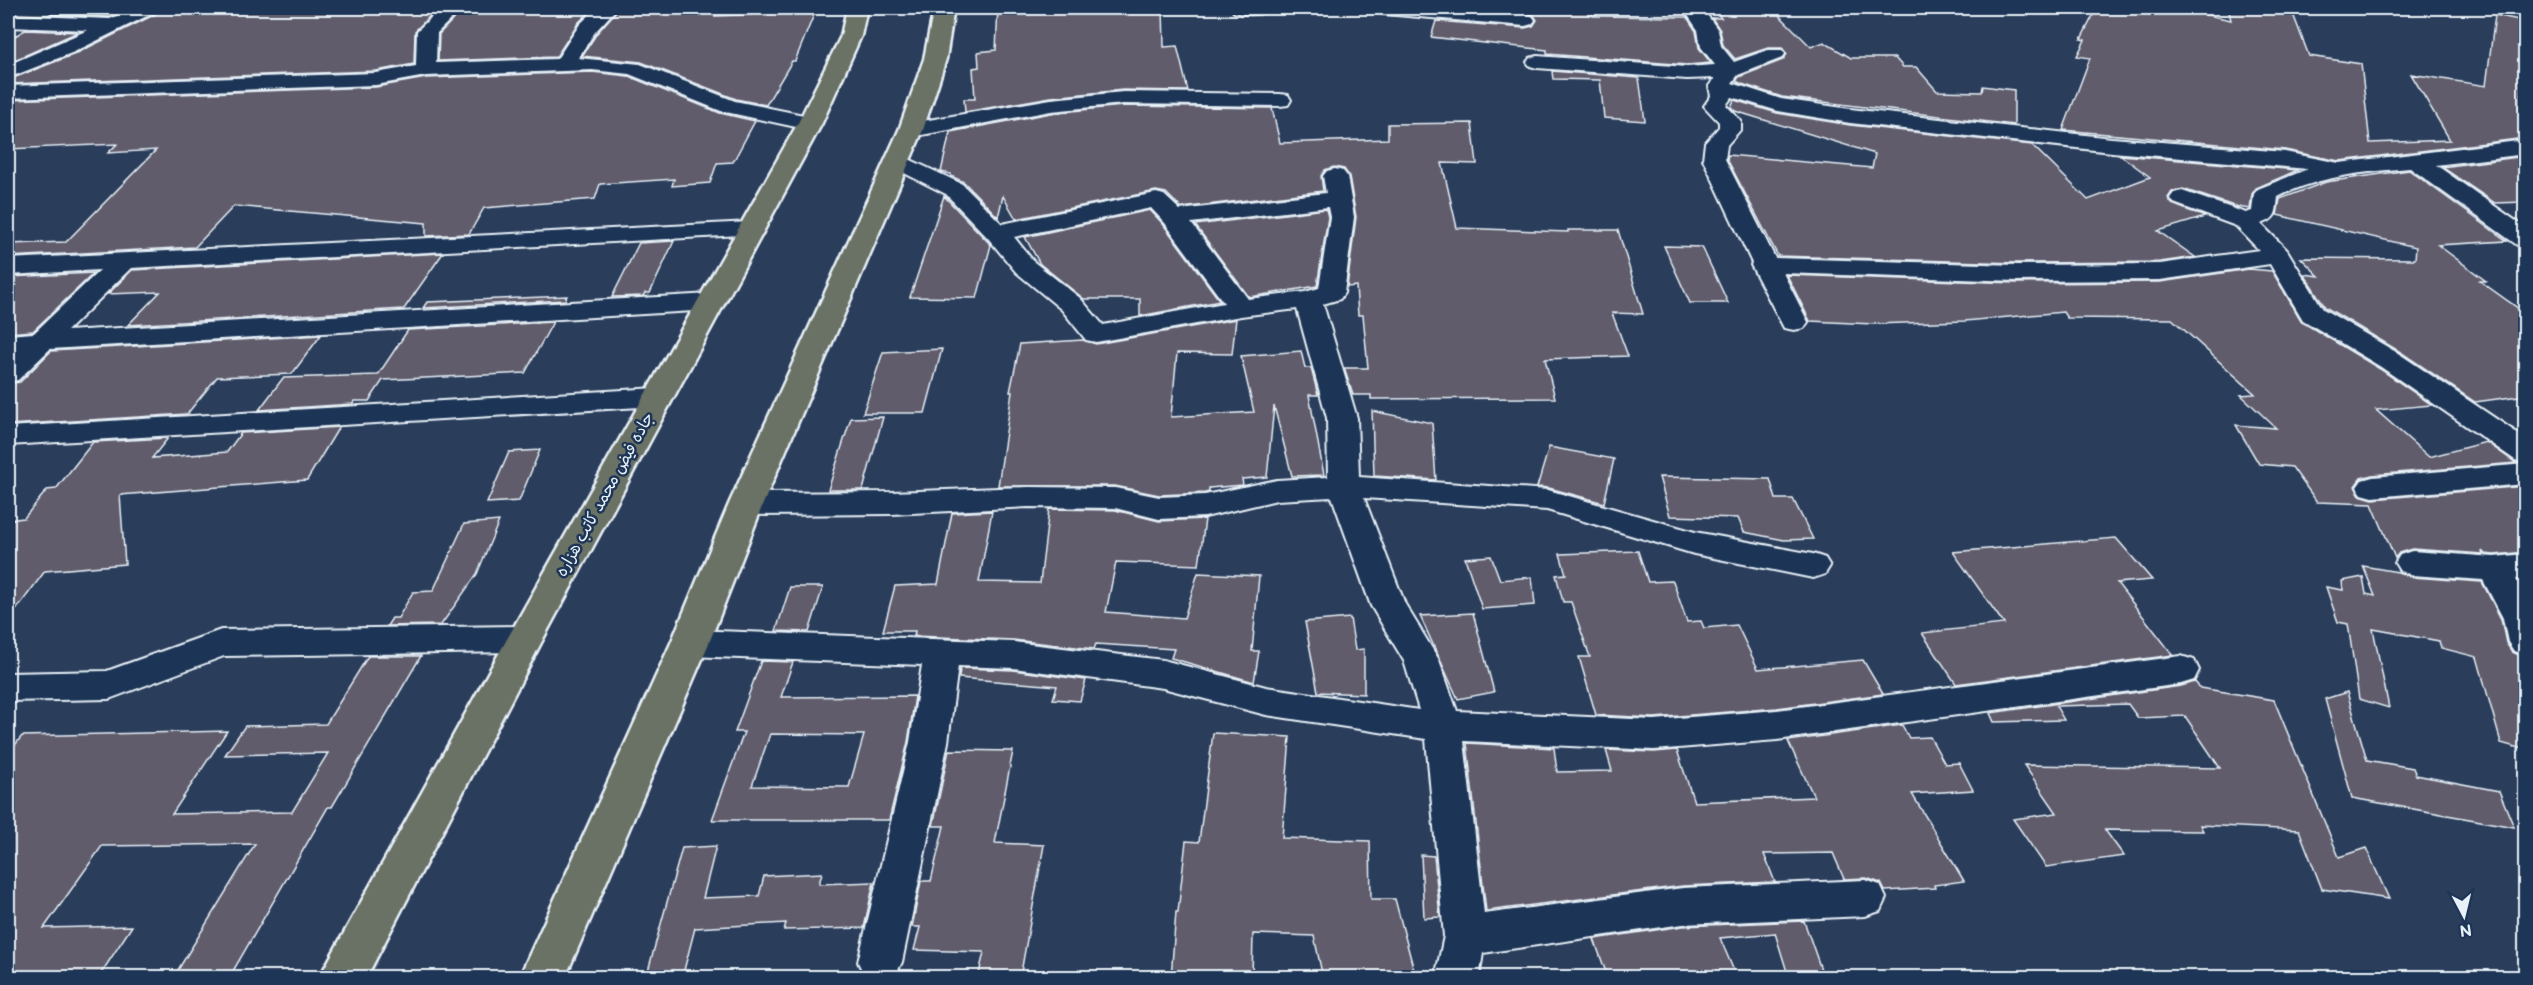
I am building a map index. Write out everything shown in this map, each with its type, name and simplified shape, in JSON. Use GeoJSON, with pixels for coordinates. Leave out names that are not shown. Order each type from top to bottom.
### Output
{"type":"FeatureCollection","features":[{"type":"Feature","properties":{"kind":"main road","name":"جاده فیض محمد کاتب هزاره"},"geometry":{"type":"LineString","coordinates":[[342,978],[657,397],[810,123],[851,36],[857,8]]}},
{"type":"Feature","properties":{"kind":"main road"},"geometry":{"type":"LineString","coordinates":[[542,978],[690,643],[746,504],[911,129],[935,59],[944,8]]}},
{"type":"Feature","properties":{"kind":"street"},"geometry":{"type":"LineString","coordinates":[[8,10],[13,8]]}},
{"type":"Feature","properties":{"kind":"street"},"geometry":{"type":"LineString","coordinates":[[8,72],[148,8]]}},
{"type":"Feature","properties":{"kind":"street"},"geometry":{"type":"LineString","coordinates":[[426,70],[427,31],[452,8]]}},
{"type":"Feature","properties":{"kind":"street"},"geometry":{"type":"LineString","coordinates":[[564,64],[587,28],[608,8]]}},
{"type":"Feature","properties":{"kind":"street"},"geometry":{"type":"LineString","coordinates":[[1240,8],[1260,8]]}},
{"type":"Feature","properties":{"kind":"street"},"geometry":{"type":"LineString","coordinates":[[1384,8],[1525,20]]}},
{"type":"Feature","properties":{"kind":"street"},"geometry":{"type":"LineString","coordinates":[[1693,8],[1708,30],[1711,47],[1725,78],[1722,96],[1715,106],[1730,121],[1730,129],[1716,143],[1714,159],[1764,265],[1794,322]]}},
{"type":"Feature","properties":{"kind":"street"},"geometry":{"type":"LineString","coordinates":[[8,21],[115,25]]}},
{"type":"Feature","properties":{"kind":"street"},"geometry":{"type":"LineString","coordinates":[[1725,78],[1775,54]]}},
{"type":"Feature","properties":{"kind":"street"},"geometry":{"type":"LineString","coordinates":[[1537,62],[1725,78],[1778,105],[1850,116],[2112,145],[2285,159],[2344,168]]}},
{"type":"Feature","properties":{"kind":"street"},"geometry":{"type":"LineString","coordinates":[[8,92],[376,79],[426,70],[564,64],[633,68],[729,106],[810,123]]}},
{"type":"Feature","properties":{"kind":"street"},"geometry":{"type":"LineString","coordinates":[[911,129],[1051,105],[1123,98],[1280,100]]}},
{"type":"Feature","properties":{"kind":"street"},"geometry":{"type":"LineString","coordinates":[[2245,221],[2264,215],[2266,194],[2281,185],[2344,168],[2526,147]]}},
{"type":"Feature","properties":{"kind":"street"},"geometry":{"type":"LineString","coordinates":[[898,160],[954,189],[997,233],[1025,267],[1071,304],[1096,334],[1241,308],[1308,300],[1331,293],[1342,218],[1336,187],[1174,218]]}},
{"type":"Feature","properties":{"kind":"street"},"geometry":{"type":"LineString","coordinates":[[2414,160],[2526,240]]}},
{"type":"Feature","properties":{"kind":"street"},"geometry":{"type":"LineString","coordinates":[[997,233],[1150,191],[1174,218],[1241,308]]}},
{"type":"Feature","properties":{"kind":"street"},"geometry":{"type":"LineString","coordinates":[[2182,198],[2245,221],[2278,255],[2313,314],[2391,361],[2526,453]]}},
{"type":"Feature","properties":{"kind":"street"},"geometry":{"type":"LineString","coordinates":[[8,267],[751,229]]}},
{"type":"Feature","properties":{"kind":"street"},"geometry":{"type":"LineString","coordinates":[[1764,265],[2017,273],[2160,272],[2278,255]]}},
{"type":"Feature","properties":{"kind":"street"},"geometry":{"type":"LineString","coordinates":[[8,374],[124,261]]}},
{"type":"Feature","properties":{"kind":"street"},"geometry":{"type":"LineString","coordinates":[[1308,300],[1342,418],[1344,486],[1388,606],[1421,660],[1443,725],[1465,936],[1457,978]]}},
{"type":"Feature","properties":{"kind":"street"},"geometry":{"type":"LineString","coordinates":[[8,343],[711,302]]}},
{"type":"Feature","properties":{"kind":"street"},"geometry":{"type":"LineString","coordinates":[[8,436],[657,397]]}},
{"type":"Feature","properties":{"kind":"street"},"geometry":{"type":"LineString","coordinates":[[2373,488],[2526,474]]}},
{"type":"Feature","properties":{"kind":"street"},"geometry":{"type":"LineString","coordinates":[[746,504],[1115,498],[1159,508],[1205,506],[1277,490],[1344,486],[1548,500],[1694,543],[1813,566]]}},
{"type":"Feature","properties":{"kind":"street"},"geometry":{"type":"LineString","coordinates":[[2412,563],[2510,568],[2526,642]]}},
{"type":"Feature","properties":{"kind":"street"},"geometry":{"type":"LineString","coordinates":[[8,687],[109,685],[221,643],[525,639]]}},
{"type":"Feature","properties":{"kind":"street"},"geometry":{"type":"LineString","coordinates":[[690,643],[1013,655],[1163,674],[1266,701],[1413,724],[1654,735],[1777,725],[2181,670]]}},
{"type":"Feature","properties":{"kind":"street"},"geometry":{"type":"LineString","coordinates":[[880,962],[929,742],[942,651]]}},
{"type":"Feature","properties":{"kind":"street"},"geometry":{"type":"LineString","coordinates":[[1465,936],[1683,906],[1865,898]]}},
{"type":"Feature","properties":{"kind":"building"},"geometry":{"type":"Polygon","coordinates":[[[61,8],[130,8],[110,17],[50,14],[61,8]]]}},
{"type":"Feature","properties":{"kind":"building"},"geometry":{"type":"Polygon","coordinates":[[[160,8],[438,8],[415,31],[414,64],[376,71],[8,84],[8,80],[75,54],[156,14],[160,8]]]}},
{"type":"Feature","properties":{"kind":"building"},"geometry":{"type":"Polygon","coordinates":[[[464,8],[594,8],[578,23],[556,57],[438,61],[439,34],[464,8]]]}},
{"type":"Feature","properties":{"kind":"building"},"geometry":{"type":"Polygon","coordinates":[[[619,8],[719,8],[715,16],[815,12],[795,61],[792,61],[766,105],[736,99],[641,62],[582,56],[597,33],[619,8]]]}},
{"type":"Feature","properties":{"kind":"building"},"geometry":{"type":"Polygon","coordinates":[[[998,8],[1163,8],[1164,47],[1177,46],[1188,91],[1123,90],[1051,97],[965,112],[964,99],[975,99],[973,68],[979,67],[978,52],[996,50],[998,8]]]}},
{"type":"Feature","properties":{"kind":"building"},"geometry":{"type":"Polygon","coordinates":[[[1469,8],[1592,8],[1593,16],[1687,17],[1696,31],[1699,48],[1711,63],[1687,65],[1547,54],[1547,50],[1431,37],[1436,21],[1525,28],[1533,26],[1537,20],[1533,14],[1526,12],[1469,8]]]}},
{"type":"Feature","properties":{"kind":"building"},"geometry":{"type":"Polygon","coordinates":[[[1719,8],[1772,8],[1811,47],[1824,42],[1851,58],[1895,58],[1903,67],[1916,67],[1937,91],[1982,92],[1983,86],[2014,90],[2014,125],[1782,97],[1742,84],[1736,81],[1739,77],[1783,60],[1787,54],[1782,48],[1768,48],[1735,59],[1723,45],[1720,30],[1712,18],[1721,18],[1718,14],[1723,13],[1719,8]]]}},
{"type":"Feature","properties":{"kind":"building"},"geometry":{"type":"Polygon","coordinates":[[[2097,8],[2175,8],[2231,20],[2228,8],[2293,14],[2309,56],[2361,64],[2370,143],[2450,140],[2411,74],[2486,86],[2495,15],[2524,21],[2519,48],[2526,50],[2526,63],[2519,117],[2526,116],[2526,138],[2339,161],[2285,150],[2063,130],[2090,58],[2077,56],[2085,40],[2081,39],[2097,8]]]}},
{"type":"Feature","properties":{"kind":"building"},"geometry":{"type":"Polygon","coordinates":[[[25,30],[78,32],[8,63],[8,40],[25,30]]]}},
{"type":"Feature","properties":{"kind":"building"},"geometry":{"type":"Polygon","coordinates":[[[1552,71],[1639,78],[1645,121],[1604,118],[1600,80],[1553,79],[1552,71]]]}},
{"type":"Feature","properties":{"kind":"building"},"geometry":{"type":"Polygon","coordinates":[[[592,72],[628,76],[720,113],[755,121],[733,162],[717,163],[710,183],[672,186],[674,179],[600,184],[595,199],[484,208],[469,234],[426,236],[426,223],[234,206],[195,247],[8,257],[8,244],[66,242],[156,150],[108,153],[117,144],[8,149],[8,100],[376,87],[426,78],[592,72]]]}},
{"type":"Feature","properties":{"kind":"building"},"geometry":{"type":"Polygon","coordinates":[[[1734,100],[1777,113],[1850,125],[2032,145],[2088,200],[2150,177],[2120,155],[2298,170],[2256,188],[2252,194],[2250,209],[2237,207],[2183,189],[2172,192],[2168,198],[2172,204],[2205,217],[2158,231],[2195,257],[2160,262],[2017,263],[1778,256],[1727,159],[1728,155],[1872,168],[1875,154],[1735,111],[1731,107],[1734,100]]]}},
{"type":"Feature","properties":{"kind":"building"},"geometry":{"type":"Polygon","coordinates":[[[1123,106],[1272,108],[1280,143],[1388,139],[1388,124],[1472,123],[1477,164],[1442,163],[1457,228],[1568,232],[1568,230],[1618,230],[1643,314],[1612,313],[1628,356],[1545,359],[1555,398],[1371,399],[1371,395],[1353,395],[1344,368],[1368,368],[1363,315],[1358,315],[1356,286],[1347,287],[1356,217],[1349,176],[1344,169],[1334,167],[1325,170],[1321,176],[1323,191],[1181,208],[1166,193],[1156,191],[1016,219],[1003,196],[998,217],[964,182],[951,174],[941,172],[950,132],[1051,113],[1123,106]]]}},
{"type":"Feature","properties":{"kind":"building"},"geometry":{"type":"Polygon","coordinates":[[[2526,156],[2526,202],[2495,203],[2442,167],[2526,156]]]}},
{"type":"Feature","properties":{"kind":"building"},"geometry":{"type":"Polygon","coordinates":[[[2409,170],[2507,241],[2438,245],[2486,281],[2480,281],[2526,314],[2526,395],[2475,402],[2402,353],[2325,307],[2304,274],[2319,276],[2301,258],[2415,259],[2416,247],[2277,215],[2280,199],[2326,182],[2409,170]]]}},
{"type":"Feature","properties":{"kind":"building"},"geometry":{"type":"Polygon","coordinates":[[[944,196],[991,245],[977,298],[910,297],[944,196]]]}},
{"type":"Feature","properties":{"kind":"building"},"geometry":{"type":"Polygon","coordinates":[[[1326,209],[1328,217],[1317,286],[1249,297],[1195,225],[1326,209]]]}},
{"type":"Feature","properties":{"kind":"building"},"geometry":{"type":"Polygon","coordinates":[[[1150,210],[1220,301],[1140,316],[1140,299],[1084,299],[1040,264],[1025,237],[1150,210]]]}},
{"type":"Feature","properties":{"kind":"building"},"geometry":{"type":"Polygon","coordinates":[[[674,241],[650,293],[645,293],[643,296],[612,297],[639,243],[674,241]]]}},
{"type":"Feature","properties":{"kind":"building"},"geometry":{"type":"Polygon","coordinates":[[[1664,246],[1702,247],[1728,303],[1690,303],[1664,246]]]}},
{"type":"Feature","properties":{"kind":"building"},"geometry":{"type":"Polygon","coordinates":[[[443,253],[404,309],[128,325],[160,292],[108,294],[132,270],[443,253]]]}},
{"type":"Feature","properties":{"kind":"building"},"geometry":{"type":"Polygon","coordinates":[[[2249,269],[2272,271],[2302,322],[2380,369],[2432,405],[2376,410],[2429,457],[2486,442],[2516,463],[2372,475],[2361,478],[2355,486],[2360,495],[2373,499],[2526,486],[2526,552],[2494,555],[2485,554],[2482,551],[2483,554],[2412,549],[2399,553],[2395,558],[2372,504],[2317,502],[2292,467],[2259,464],[2236,425],[2276,428],[2241,395],[2255,394],[2172,319],[2067,318],[2063,312],[1965,321],[1873,324],[1810,321],[1787,275],[2017,283],[2160,282],[2249,269]]]}},
{"type":"Feature","properties":{"kind":"building"},"geometry":{"type":"Polygon","coordinates":[[[94,273],[33,331],[8,333],[8,277],[94,273]]]}},
{"type":"Feature","properties":{"kind":"building"},"geometry":{"type":"Polygon","coordinates":[[[567,296],[565,300],[423,308],[427,302],[567,296]]]}},
{"type":"Feature","properties":{"kind":"building"},"geometry":{"type":"Polygon","coordinates":[[[1236,319],[1232,354],[1177,353],[1171,417],[1254,412],[1241,356],[1301,351],[1305,368],[1311,368],[1318,395],[1309,395],[1324,475],[1292,476],[1274,406],[1267,477],[1242,479],[1243,485],[1209,488],[1209,492],[1205,493],[1159,495],[1115,486],[998,486],[1012,392],[1010,392],[1020,344],[1083,340],[1096,344],[1236,319]]]}},
{"type":"Feature","properties":{"kind":"building"},"geometry":{"type":"Polygon","coordinates":[[[553,322],[525,373],[383,380],[369,401],[259,410],[283,378],[378,375],[408,330],[553,322]]]}},
{"type":"Feature","properties":{"kind":"building"},"geometry":{"type":"Polygon","coordinates":[[[321,335],[292,374],[217,377],[187,414],[8,425],[8,384],[20,382],[51,351],[321,335]]]}},
{"type":"Feature","properties":{"kind":"building"},"geometry":{"type":"Polygon","coordinates":[[[942,349],[925,413],[863,413],[883,352],[942,349]]]}},
{"type":"Feature","properties":{"kind":"building"},"geometry":{"type":"Polygon","coordinates":[[[1372,411],[1432,423],[1436,480],[1374,476],[1372,411]]]}},
{"type":"Feature","properties":{"kind":"building"},"geometry":{"type":"Polygon","coordinates":[[[883,417],[863,490],[828,490],[851,418],[883,417]]]}},
{"type":"Feature","properties":{"kind":"building"},"geometry":{"type":"Polygon","coordinates":[[[339,427],[307,480],[120,495],[125,564],[45,571],[8,621],[8,520],[24,518],[47,490],[56,489],[93,442],[168,438],[152,458],[227,452],[241,433],[339,427]]]}},
{"type":"Feature","properties":{"kind":"building"},"geometry":{"type":"Polygon","coordinates":[[[1549,447],[1614,459],[1604,503],[1549,488],[1537,487],[1549,447]]]}},
{"type":"Feature","properties":{"kind":"building"},"geometry":{"type":"Polygon","coordinates":[[[540,450],[519,501],[487,503],[509,452],[540,450]]]}},
{"type":"Feature","properties":{"kind":"building"},"geometry":{"type":"Polygon","coordinates":[[[1659,477],[1770,479],[1776,499],[1793,499],[1813,539],[1784,540],[1744,532],[1738,518],[1670,516],[1659,477]]]}},
{"type":"Feature","properties":{"kind":"building"},"geometry":{"type":"Polygon","coordinates":[[[1049,509],[1115,510],[1159,521],[1205,519],[1199,565],[1116,562],[1106,612],[1184,618],[1198,573],[1259,576],[1252,651],[1259,651],[1254,682],[1171,658],[1174,649],[1096,644],[1094,649],[1013,640],[914,636],[915,631],[883,631],[895,586],[938,584],[952,513],[992,511],[979,582],[1040,583],[1049,509]]]}},
{"type":"Feature","properties":{"kind":"building"},"geometry":{"type":"Polygon","coordinates":[[[499,521],[477,574],[441,625],[387,626],[392,618],[398,618],[413,592],[433,591],[464,524],[499,521]]]}},
{"type":"Feature","properties":{"kind":"building"},"geometry":{"type":"Polygon","coordinates":[[[2116,538],[2152,580],[2117,583],[2173,655],[1956,684],[1922,633],[2004,624],[1953,552],[2116,538]]]}},
{"type":"Feature","properties":{"kind":"building"},"geometry":{"type":"Polygon","coordinates":[[[1638,551],[1648,582],[1673,581],[1687,622],[1701,621],[1704,628],[1737,625],[1758,669],[1863,660],[1883,694],[1777,708],[1654,718],[1596,715],[1579,657],[1590,657],[1571,602],[1563,602],[1556,575],[1566,574],[1560,554],[1638,551]]]}},
{"type":"Feature","properties":{"kind":"building"},"geometry":{"type":"Polygon","coordinates":[[[1491,556],[1500,580],[1532,577],[1535,605],[1482,609],[1465,558],[1491,556]]]}},
{"type":"Feature","properties":{"kind":"building"},"geometry":{"type":"Polygon","coordinates":[[[2363,566],[2398,572],[2412,577],[2482,582],[2501,619],[2506,643],[2512,652],[2519,655],[2526,672],[2526,750],[2501,743],[2477,657],[2441,648],[2439,641],[2373,629],[2389,708],[2359,699],[2348,624],[2338,622],[2326,587],[2343,590],[2342,581],[2363,577],[2366,594],[2375,596],[2363,566]]]}},
{"type":"Feature","properties":{"kind":"building"},"geometry":{"type":"Polygon","coordinates":[[[790,587],[823,587],[809,632],[776,631],[790,587]]]}},
{"type":"Feature","properties":{"kind":"building"},"geometry":{"type":"Polygon","coordinates":[[[1473,613],[1494,692],[1458,699],[1420,616],[1473,613]]]}},
{"type":"Feature","properties":{"kind":"building"},"geometry":{"type":"Polygon","coordinates":[[[1350,618],[1355,650],[1364,649],[1364,694],[1318,692],[1305,622],[1350,618]]]}},
{"type":"Feature","properties":{"kind":"building"},"geometry":{"type":"Polygon","coordinates":[[[368,656],[421,656],[332,807],[328,807],[229,978],[173,978],[255,844],[102,846],[44,928],[132,926],[98,978],[8,978],[8,754],[22,736],[227,731],[172,814],[292,812],[328,753],[225,755],[245,726],[326,724],[368,656]]]}},
{"type":"Feature","properties":{"kind":"building"},"geometry":{"type":"Polygon","coordinates":[[[761,661],[793,662],[781,697],[915,696],[908,742],[889,820],[712,820],[744,732],[735,732],[761,661]],[[770,734],[752,786],[849,787],[864,735],[770,734]]]}},
{"type":"Feature","properties":{"kind":"building"},"geometry":{"type":"Polygon","coordinates":[[[960,668],[1013,670],[1086,680],[1080,701],[1053,699],[1057,686],[959,678],[960,668]]]}},
{"type":"Feature","properties":{"kind":"building"},"geometry":{"type":"Polygon","coordinates":[[[2195,682],[2200,688],[2274,700],[2339,857],[2366,848],[2389,899],[2322,889],[2299,830],[2200,825],[2203,831],[2105,830],[2124,856],[2046,867],[2013,819],[2057,813],[2024,765],[2220,768],[2185,716],[2138,718],[2128,704],[2056,706],[2064,720],[1994,722],[1990,713],[2181,686],[2195,682]]]}},
{"type":"Feature","properties":{"kind":"building"},"geometry":{"type":"Polygon","coordinates":[[[2347,692],[2367,760],[2413,768],[2416,775],[2499,791],[2514,827],[2352,798],[2325,699],[2347,692]]]}},
{"type":"Feature","properties":{"kind":"building"},"geometry":{"type":"Polygon","coordinates":[[[1902,725],[1909,738],[1930,737],[1945,764],[1959,763],[1973,790],[1912,794],[1964,881],[1934,885],[1935,888],[1885,891],[1881,883],[1866,878],[1844,879],[1833,853],[1764,854],[1775,882],[1683,886],[1486,911],[1467,743],[1554,748],[1557,772],[1612,771],[1606,750],[1654,752],[1677,750],[1694,802],[1814,797],[1788,741],[1902,725]]]}},
{"type":"Feature","properties":{"kind":"building"},"geometry":{"type":"Polygon","coordinates":[[[1213,733],[1290,737],[1282,838],[1370,841],[1371,899],[1395,899],[1416,978],[1323,978],[1314,936],[1253,934],[1252,978],[1171,978],[1176,912],[1178,912],[1186,841],[1199,842],[1213,733]]]}},
{"type":"Feature","properties":{"kind":"building"},"geometry":{"type":"Polygon","coordinates":[[[949,750],[1013,751],[995,843],[1044,845],[1020,978],[978,978],[984,952],[914,950],[920,927],[912,927],[921,881],[931,881],[944,826],[933,826],[949,750]]]}},
{"type":"Feature","properties":{"kind":"building"},"geometry":{"type":"Polygon","coordinates":[[[716,846],[703,898],[759,896],[764,876],[822,873],[819,884],[874,882],[864,928],[784,930],[786,923],[695,928],[682,978],[646,978],[682,848],[716,846]]]}},
{"type":"Feature","properties":{"kind":"building"},"geometry":{"type":"Polygon","coordinates":[[[1421,855],[1434,856],[1440,917],[1424,918],[1421,855]]]}},
{"type":"Feature","properties":{"kind":"building"},"geometry":{"type":"Polygon","coordinates":[[[1804,921],[1824,978],[1789,978],[1775,933],[1720,938],[1737,978],[1608,978],[1594,939],[1683,926],[1804,921]]]}}]}
